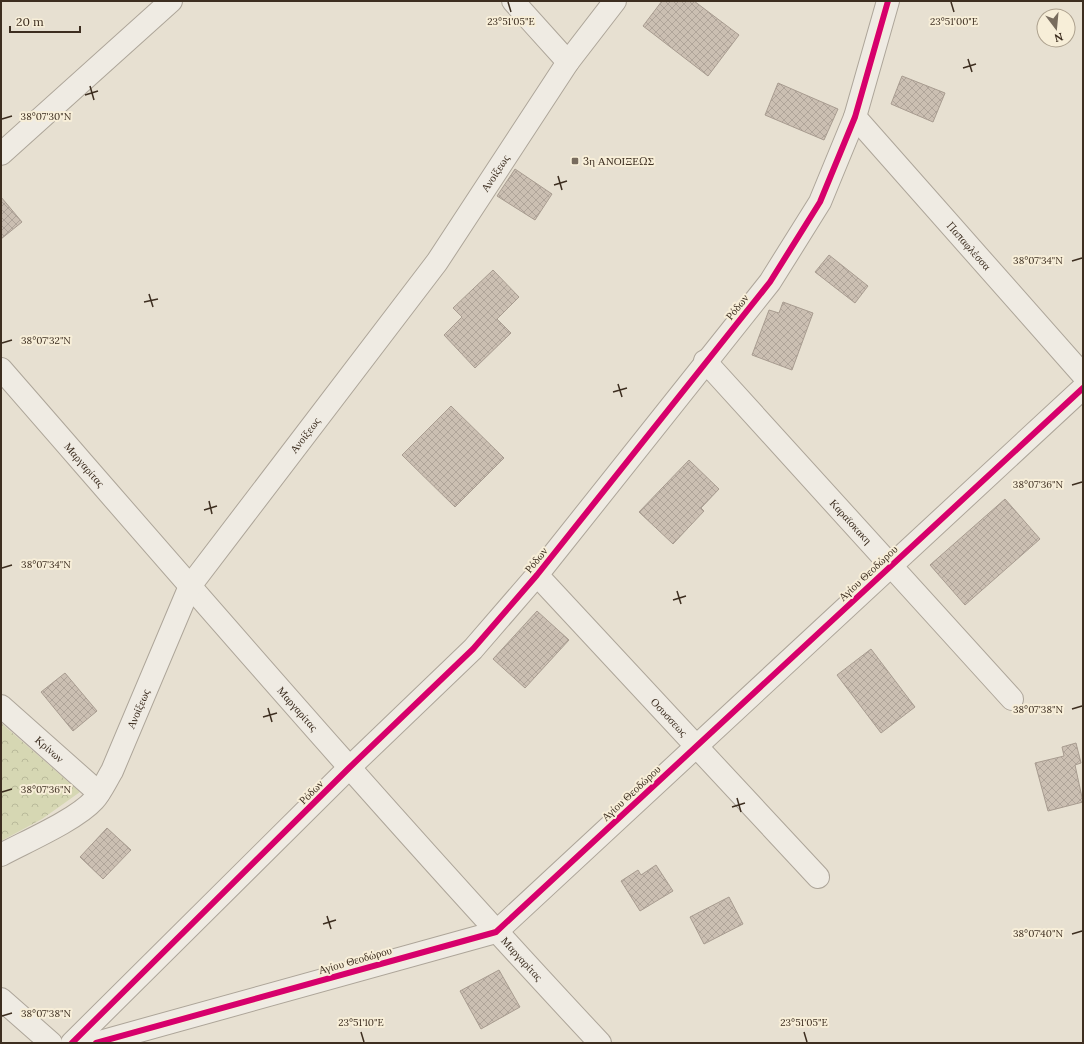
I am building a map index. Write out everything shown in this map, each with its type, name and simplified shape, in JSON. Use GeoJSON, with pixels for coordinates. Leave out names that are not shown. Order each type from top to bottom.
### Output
{"type":"FeatureCollection","features":[{"type":"Feature","properties":{"kind":"street"},"geometry":{"type":"LineString","coordinates":[[1,154],[171,1]]}},
{"type":"Feature","properties":{"kind":"street"},"geometry":{"type":"LineString","coordinates":[[513,1],[568,62]]}},
{"type":"Feature","properties":{"kind":"street","name":"Ανοίξεως"},"geometry":{"type":"LineString","coordinates":[[1,855],[63,822],[93,801],[99,793],[112,772],[190,586],[437,262],[568,62],[615,1]]}},
{"type":"Feature","properties":{"kind":"street","name":"Ρόδων"},"geometry":{"type":"LineString","coordinates":[[72,1043],[349,768],[473,649],[537,575],[705,361],[770,282],[820,202],[855,118],[888,1]]}},
{"type":"Feature","properties":{"kind":"street","name":"Παπαφλέσσα"},"geometry":{"type":"LineString","coordinates":[[855,118],[1083,375]]}},
{"type":"Feature","properties":{"kind":"street","name":"Καραϊσκακη"},"geometry":{"type":"LineString","coordinates":[[705,361],[1012,699]]}},
{"type":"Feature","properties":{"kind":"street","name":"Μαργαρίτας"},"geometry":{"type":"LineString","coordinates":[[1,369],[349,768],[496,932],[600,1043]]}},
{"type":"Feature","properties":{"kind":"street","name":"Αγίου Θεοδώρου"},"geometry":{"type":"LineString","coordinates":[[96,1043],[496,932],[1083,388]]}},
{"type":"Feature","properties":{"kind":"street","name":"Οσυσσεως"},"geometry":{"type":"LineString","coordinates":[[537,575],[818,876]]}},
{"type":"Feature","properties":{"kind":"street","name":"Κρίνων"},"geometry":{"type":"LineString","coordinates":[[1,706],[99,793]]}},
{"type":"Feature","properties":{"kind":"street"},"geometry":{"type":"LineString","coordinates":[[1,999],[51,1043]]}},
{"type":"Feature","properties":{"kind":"green space"},"geometry":{"type":"Polygon","coordinates":[[[1,723],[80,792],[42,819],[1,841],[1,723]]]}},
{"type":"Feature","properties":{"kind":"building"},"geometry":{"type":"Polygon","coordinates":[[[662,1],[694,1],[739,35],[708,76],[643,26],[662,1]]]}},
{"type":"Feature","properties":{"kind":"building"},"geometry":{"type":"Polygon","coordinates":[[[902,76],[945,93],[933,122],[891,104],[902,76]]]}},
{"type":"Feature","properties":{"kind":"building"},"geometry":{"type":"Polygon","coordinates":[[[778,83],[838,109],[824,140],[765,115],[778,83]]]}},
{"type":"Feature","properties":{"kind":"building"},"geometry":{"type":"Polygon","coordinates":[[[515,169],[552,194],[535,220],[497,196],[515,169]]]}},
{"type":"Feature","properties":{"kind":"building"},"geometry":{"type":"Polygon","coordinates":[[[1,197],[22,222],[1,239],[1,197]]]}},
{"type":"Feature","properties":{"kind":"building"},"geometry":{"type":"Polygon","coordinates":[[[829,255],[868,286],[855,303],[815,272],[829,255]]]}},
{"type":"Feature","properties":{"kind":"building"},"geometry":{"type":"Polygon","coordinates":[[[493,270],[519,297],[497,319],[511,333],[475,368],[444,335],[462,317],[453,308],[493,270]]]}},
{"type":"Feature","properties":{"kind":"building"},"geometry":{"type":"Polygon","coordinates":[[[783,302],[813,313],[792,370],[752,355],[769,310],[779,313],[783,302]]]}},
{"type":"Feature","properties":{"kind":"building"},"geometry":{"type":"Polygon","coordinates":[[[451,406],[504,458],[455,507],[402,455],[451,406]]]}},
{"type":"Feature","properties":{"kind":"building"},"geometry":{"type":"Polygon","coordinates":[[[689,460],[719,489],[701,508],[704,511],[673,544],[639,512],[689,460]]]}},
{"type":"Feature","properties":{"kind":"building"},"geometry":{"type":"Polygon","coordinates":[[[1005,499],[1040,539],[965,605],[930,565],[1005,499]]]}},
{"type":"Feature","properties":{"kind":"building"},"geometry":{"type":"Polygon","coordinates":[[[537,611],[569,640],[525,688],[493,659],[537,611]]]}},
{"type":"Feature","properties":{"kind":"building"},"geometry":{"type":"Polygon","coordinates":[[[871,649],[915,707],[881,733],[837,675],[871,649]]]}},
{"type":"Feature","properties":{"kind":"building"},"geometry":{"type":"Polygon","coordinates":[[[65,673],[97,711],[73,731],[41,692],[65,673]]]}},
{"type":"Feature","properties":{"kind":"building"},"geometry":{"type":"Polygon","coordinates":[[[1076,743],[1081,763],[1075,765],[1083,802],[1048,811],[1035,763],[1064,756],[1062,747],[1076,743]]]}},
{"type":"Feature","properties":{"kind":"building"},"geometry":{"type":"Polygon","coordinates":[[[107,828],[131,850],[103,879],[80,857],[107,828]]]}},
{"type":"Feature","properties":{"kind":"building"},"geometry":{"type":"Polygon","coordinates":[[[656,865],[673,891],[640,911],[621,881],[638,870],[641,875],[656,865]]]}},
{"type":"Feature","properties":{"kind":"building"},"geometry":{"type":"Polygon","coordinates":[[[729,897],[743,924],[704,944],[690,917],[729,897]]]}},
{"type":"Feature","properties":{"kind":"building"},"geometry":{"type":"Polygon","coordinates":[[[499,970],[520,1007],[481,1029],[460,991],[499,970]]]}},
{"type":"Feature","properties":{"kind":"cycle path"},"geometry":{"type":"LineString","coordinates":[[72,1043],[349,768],[473,649],[537,575],[770,282],[820,202],[855,117],[888,1]]}},
{"type":"Feature","properties":{"kind":"cycle path"},"geometry":{"type":"LineString","coordinates":[[96,1043],[496,932],[1083,388]]}},
{"type":"Feature","properties":{"kind":"place","name":"3η ΑΝΟΙΞΕΩΣ"},"geometry":{"type":"Point","coordinates":[575,161]}}]}
